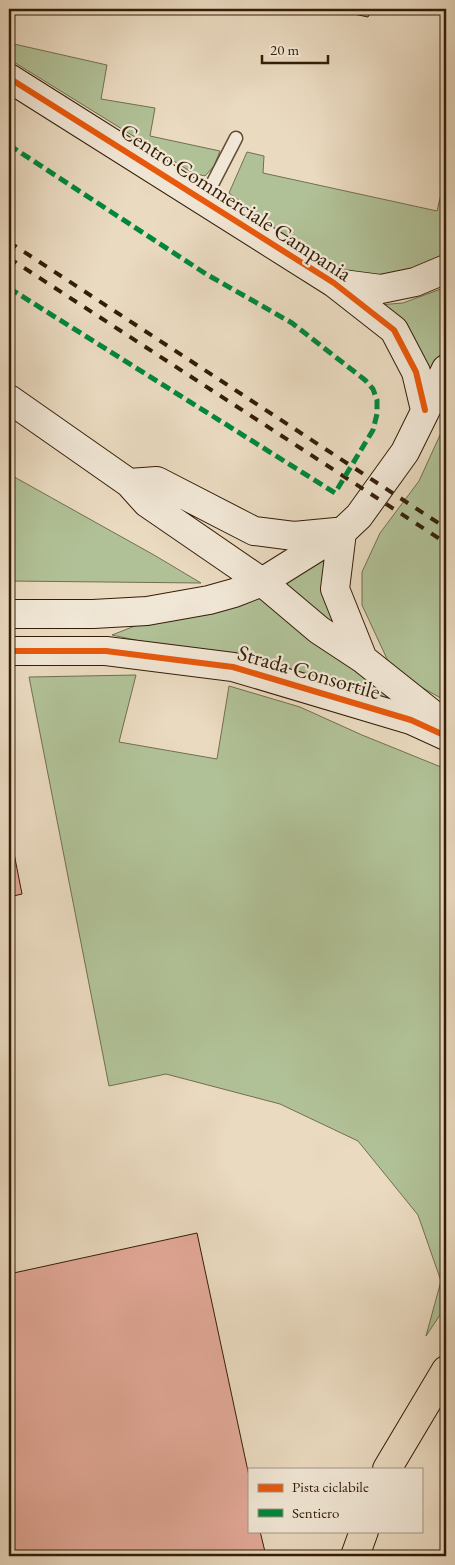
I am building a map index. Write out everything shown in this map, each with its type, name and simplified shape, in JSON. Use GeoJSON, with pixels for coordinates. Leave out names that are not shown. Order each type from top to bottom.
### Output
{"type":"FeatureCollection","features":[{"type":"Feature","properties":{"kind":"highway"},"geometry":{"type":"LineString","coordinates":[[388,1468],[446,1370]]}},
{"type":"Feature","properties":{"kind":"highway"},"geometry":{"type":"LineString","coordinates":[[355,1556],[364,1532]]}},
{"type":"Feature","properties":{"kind":"street","name":"Centro Commerciale Campania"},"geometry":{"type":"LineString","coordinates":[[9,78],[334,283],[394,330],[416,372],[425,410]]}},
{"type":"Feature","properties":{"kind":"street","name":"Centro Commerciale Campania"},"geometry":{"type":"LineString","coordinates":[[334,283],[381,290],[415,282],[446,269]]}},
{"type":"Feature","properties":{"kind":"street"},"geometry":{"type":"LineString","coordinates":[[9,614],[93,614],[147,611],[209,600],[262,582],[342,532],[359,516],[405,452],[446,369]]}},
{"type":"Feature","properties":{"kind":"street"},"geometry":{"type":"LineString","coordinates":[[9,399],[129,483],[147,503],[262,582],[319,630],[363,659],[446,725]]}},
{"type":"Feature","properties":{"kind":"street"},"geometry":{"type":"LineString","coordinates":[[129,483],[157,481],[254,531],[294,536],[342,532]]}},
{"type":"Feature","properties":{"kind":"street"},"geometry":{"type":"LineString","coordinates":[[342,532],[335,589],[363,659]]}},
{"type":"Feature","properties":{"kind":"street","name":"Strada Consortile"},"geometry":{"type":"LineString","coordinates":[[9,651],[106,650],[233,667],[411,720],[446,736]]}},
{"type":"Feature","properties":{"kind":"lane"},"geometry":{"type":"LineString","coordinates":[[204,200],[236,138]]}},
{"type":"Feature","properties":{"kind":"green space"},"geometry":{"type":"Polygon","coordinates":[[[9,40],[14,44],[107,65],[101,99],[155,108],[150,136],[220,151],[214,166],[205,176],[193,173],[9,59],[9,40]]]}},
{"type":"Feature","properties":{"kind":"green space"},"geometry":{"type":"Polygon","coordinates":[[[247,152],[264,156],[263,173],[437,211],[446,173],[446,258],[396,280],[365,278],[326,266],[229,193],[247,152]]]}},
{"type":"Feature","properties":{"kind":"green space"},"geometry":{"type":"Polygon","coordinates":[[[446,287],[446,340],[435,369],[430,369],[410,333],[378,305],[403,303],[446,287]]]}},
{"type":"Feature","properties":{"kind":"green space"},"geometry":{"type":"Polygon","coordinates":[[[446,422],[446,701],[414,683],[388,661],[362,605],[362,572],[380,533],[419,481],[446,422]]]}},
{"type":"Feature","properties":{"kind":"green space"},"geometry":{"type":"Polygon","coordinates":[[[9,474],[154,555],[201,583],[9,581],[9,474]]]}},
{"type":"Feature","properties":{"kind":"green space"},"geometry":{"type":"Polygon","coordinates":[[[331,549],[325,590],[428,720],[149,643],[112,635],[331,549]]]}},
{"type":"Feature","properties":{"kind":"green space"},"geometry":{"type":"Polygon","coordinates":[[[136,675],[119,742],[217,759],[229,686],[300,707],[362,735],[446,769],[446,1306],[426,1336],[441,1281],[418,1215],[358,1141],[280,1104],[166,1074],[109,1086],[29,677],[136,675]]]}},
{"type":"Feature","properties":{"kind":"building"},"geometry":{"type":"Polygon","coordinates":[[[330,9],[372,9],[368,17],[330,9]]]}},
{"type":"Feature","properties":{"kind":"building"},"geometry":{"type":"Polygon","coordinates":[[[446,16],[446,41],[441,40],[446,16]]]}},
{"type":"Feature","properties":{"kind":"building"},"geometry":{"type":"Polygon","coordinates":[[[9,828],[22,894],[9,897],[9,828]]]}},
{"type":"Feature","properties":{"kind":"building"},"geometry":{"type":"Polygon","coordinates":[[[197,1233],[248,1471],[248,1532],[260,1532],[266,1556],[9,1556],[9,1274],[197,1233]]]}},
{"type":"Feature","properties":{"kind":"railway"},"geometry":{"type":"LineString","coordinates":[[9,242],[446,528]]}},
{"type":"Feature","properties":{"kind":"railway"},"geometry":{"type":"LineString","coordinates":[[9,258],[446,543]]}},
{"type":"Feature","properties":{"kind":"marked path"},"geometry":{"type":"LineString","coordinates":[[9,145],[206,274],[292,323],[365,380],[373,389],[377,400],[377,414],[373,430],[335,493],[9,288]]}},
{"type":"Feature","properties":{"kind":"cycle path"},"geometry":{"type":"LineString","coordinates":[[9,78],[334,283],[394,330],[416,372],[425,410]]}},
{"type":"Feature","properties":{"kind":"cycle path"},"geometry":{"type":"LineString","coordinates":[[9,651],[106,651],[233,667],[411,720],[446,736]]}}]}
